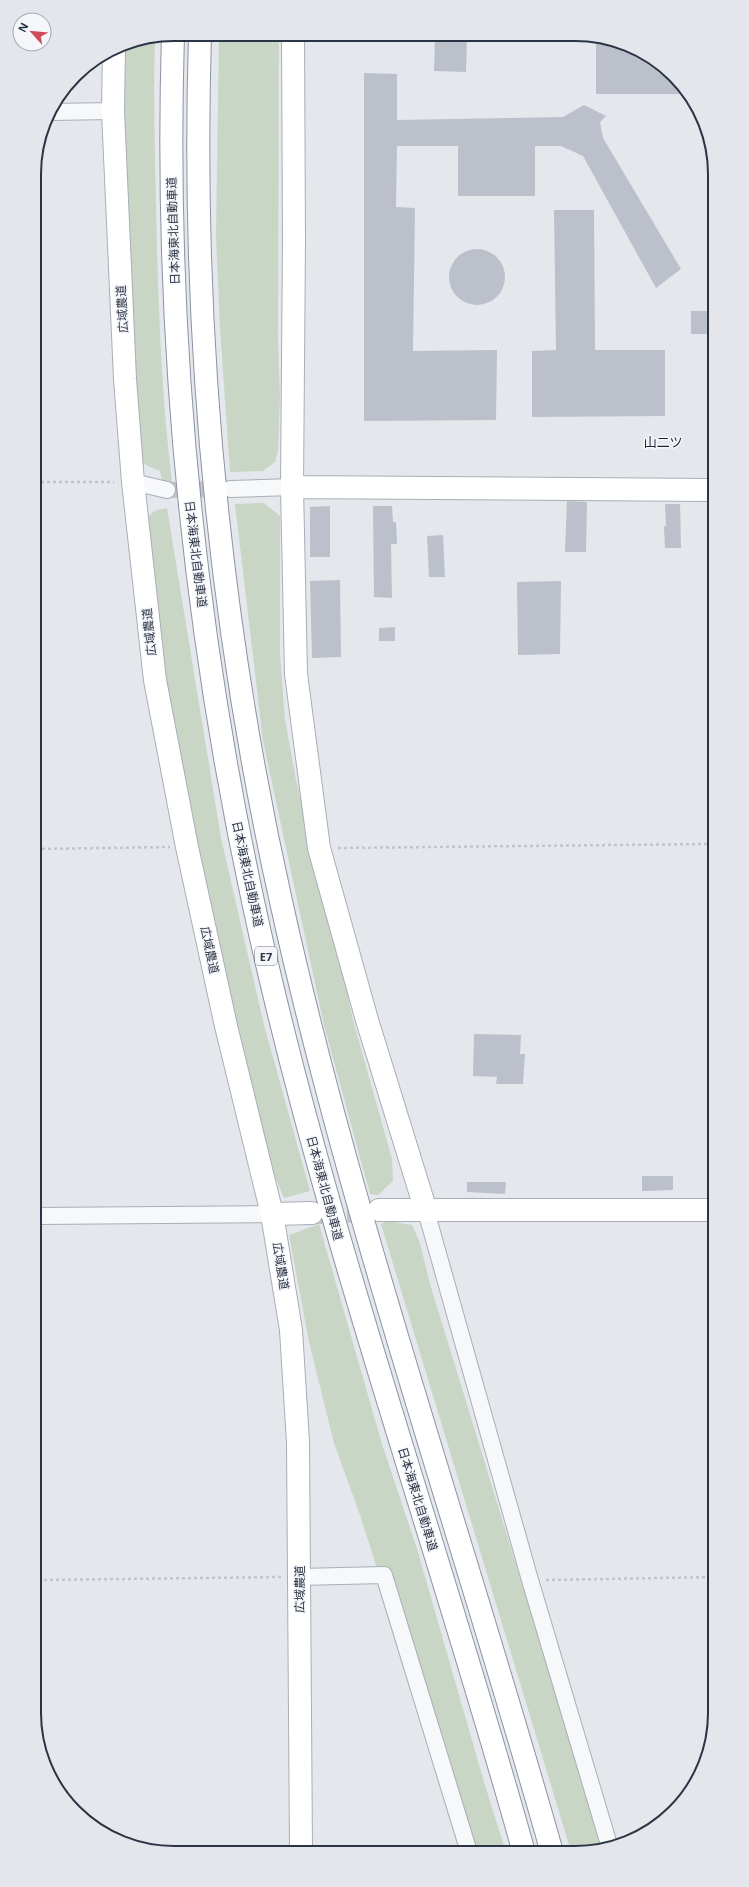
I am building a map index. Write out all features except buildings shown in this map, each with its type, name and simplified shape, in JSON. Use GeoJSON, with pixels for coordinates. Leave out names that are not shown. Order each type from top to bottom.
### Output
{"type":"FeatureCollection","features":[{"type":"Feature","properties":{"kind":"main road","name":"日本海東北自動車道"},"geometry":{"type":"LineString","coordinates":[[173,41],[171,125],[172,231],[180,392],[189,501],[200,592],[235,812],[254,907],[284,1035],[334,1223],[522,1846]]}},
{"type":"Feature","properties":{"kind":"main road","name":"E7"},"geometry":{"type":"LineString","coordinates":[[200,41],[199,232],[207,395],[227,588],[243,703],[262,808],[281,902],[311,1031],[364,1224],[550,1846]]}},
{"type":"Feature","properties":{"kind":"main road"},"geometry":{"type":"LineString","coordinates":[[293,41],[294,248],[292,487],[296,674],[319,848],[367,1020],[426,1211]]}},
{"type":"Feature","properties":{"kind":"main road","name":"広域農道"},"geometry":{"type":"LineString","coordinates":[[114,56],[113,111],[125,379],[133,482],[155,680],[187,847],[226,1026],[272,1214],[291,1330],[296,1386],[298,1442],[301,1846]]}},
{"type":"Feature","properties":{"kind":"main road"},"geometry":{"type":"LineString","coordinates":[[292,487],[708,490]]}},
{"type":"Feature","properties":{"kind":"main road"},"geometry":{"type":"LineString","coordinates":[[379,1210],[708,1210]]}},
{"type":"Feature","properties":{"kind":"main road"},"geometry":{"type":"LineString","coordinates":[[272,1214],[312,1213]]}},
{"type":"Feature","properties":{"kind":"street"},"geometry":{"type":"LineString","coordinates":[[57,112],[113,111]]}},
{"type":"Feature","properties":{"kind":"street"},"geometry":{"type":"LineString","coordinates":[[133,482],[167,490]]}},
{"type":"Feature","properties":{"kind":"street"},"geometry":{"type":"LineString","coordinates":[[230,489],[292,487]]}},
{"type":"Feature","properties":{"kind":"street"},"geometry":{"type":"LineString","coordinates":[[426,1211],[530,1580],[608,1841]]}},
{"type":"Feature","properties":{"kind":"street"},"geometry":{"type":"LineString","coordinates":[[41,1216],[272,1214]]}},
{"type":"Feature","properties":{"kind":"street"},"geometry":{"type":"LineString","coordinates":[[299,1577],[384,1575],[467,1846]]}},
{"type":"Feature","properties":{"kind":"path"},"geometry":{"type":"LineString","coordinates":[[41,482],[133,482]]}},
{"type":"Feature","properties":{"kind":"path"},"geometry":{"type":"LineString","coordinates":[[319,848],[708,844]]}},
{"type":"Feature","properties":{"kind":"path"},"geometry":{"type":"LineString","coordinates":[[41,849],[187,847]]}},
{"type":"Feature","properties":{"kind":"path"},"geometry":{"type":"LineString","coordinates":[[41,1580],[299,1577]]}},
{"type":"Feature","properties":{"kind":"path"},"geometry":{"type":"LineString","coordinates":[[530,1580],[708,1577]]}},
{"type":"Feature","properties":{"kind":"green space"},"geometry":{"type":"Polygon","coordinates":[[[219,41],[279,41],[278,339],[280,399],[278,451],[275,462],[263,471],[230,472],[220,328],[216,234],[219,41]]]}},
{"type":"Feature","properties":{"kind":"green space"},"geometry":{"type":"Polygon","coordinates":[[[155,43],[154,122],[159,310],[165,414],[172,482],[162,482],[160,471],[136,459],[121,52],[155,43]]]}},
{"type":"Feature","properties":{"kind":"green space"},"geometry":{"type":"Polygon","coordinates":[[[264,503],[280,516],[280,653],[285,720],[296,780],[326,897],[353,1020],[392,1159],[393,1181],[378,1195],[370,1194],[324,1025],[263,741],[235,504],[264,503]]]}},
{"type":"Feature","properties":{"kind":"green space"},"geometry":{"type":"Polygon","coordinates":[[[167,508],[221,838],[264,1025],[310,1191],[284,1198],[256,1132],[186,819],[142,524],[154,511],[167,508]]]}},
{"type":"Feature","properties":{"kind":"green space"},"geometry":{"type":"Polygon","coordinates":[[[388,1221],[412,1225],[420,1243],[430,1284],[601,1843],[592,1845],[569,1846],[381,1224],[388,1221]]]}},
{"type":"Feature","properties":{"kind":"green space"},"geometry":{"type":"Polygon","coordinates":[[[319,1224],[382,1444],[417,1549],[484,1782],[504,1846],[462,1846],[415,1688],[360,1515],[334,1443],[309,1342],[289,1235],[319,1224]]]}},
{"type":"Feature","properties":{"kind":"tunnel"},"geometry":{"type":"LineString","coordinates":[[167,490],[226,489]]}},
{"type":"Feature","properties":{"kind":"tunnel"},"geometry":{"type":"LineString","coordinates":[[314,1213],[379,1210]]}},
{"type":"Feature","properties":{"kind":"district","name":"山二ツ"},"geometry":{"type":"Point","coordinates":[663,442]}}]}
